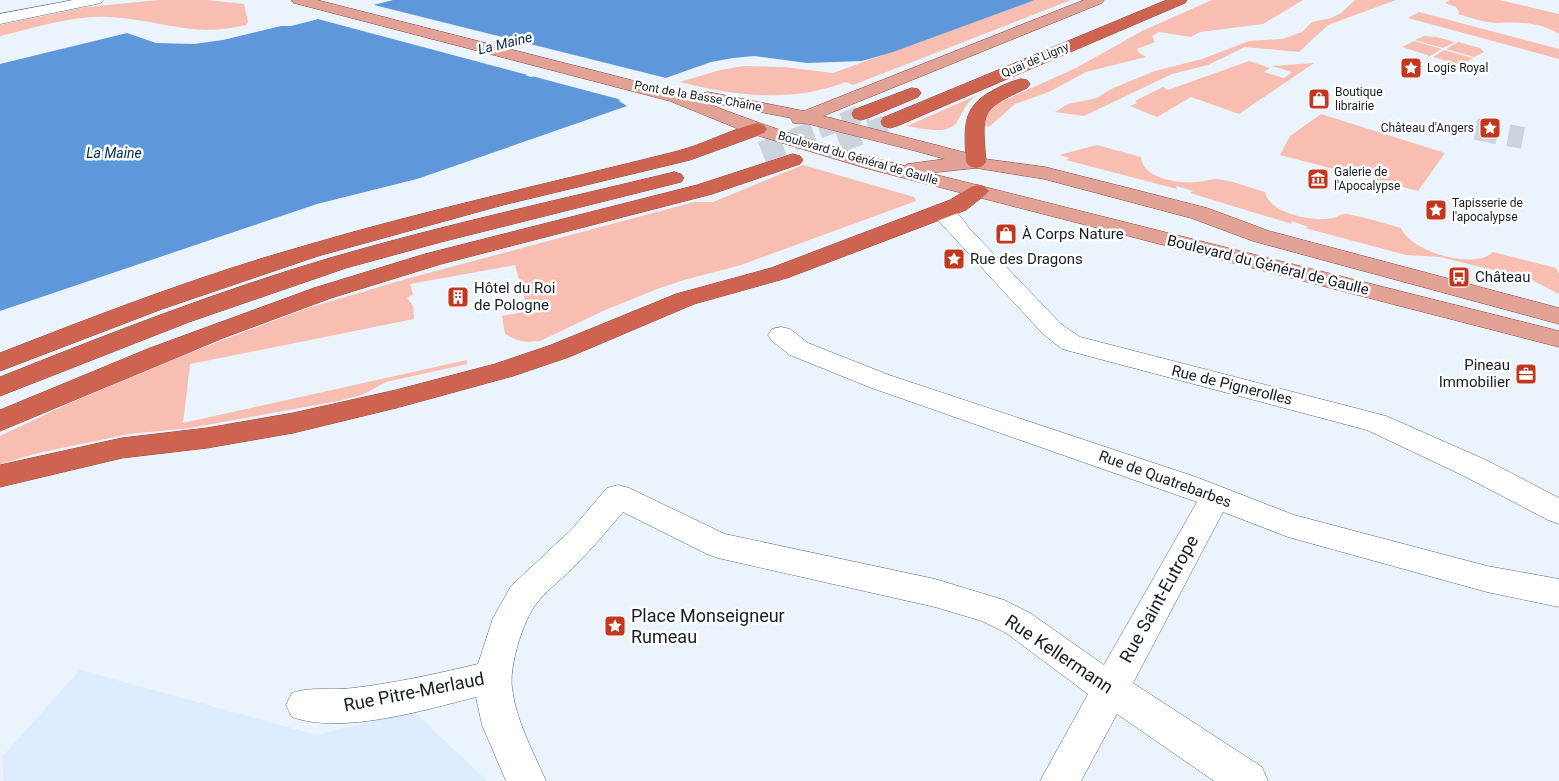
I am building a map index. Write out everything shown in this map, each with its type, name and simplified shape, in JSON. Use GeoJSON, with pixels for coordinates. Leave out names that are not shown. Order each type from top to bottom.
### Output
{"type":"FeatureCollection","features":[{"type":"Feature","properties":{"kind":"highway","name":"Quai de Ligny"},"geometry":{"type":"LineString","coordinates":[[1077,26],[1140,0]]}},
{"type":"Feature","properties":{"kind":"highway","name":"Quai de Ligny"},"geometry":{"type":"LineString","coordinates":[[890,122],[1186,2]]}},
{"type":"Feature","properties":{"kind":"highway"},"geometry":{"type":"LineString","coordinates":[[976,162],[973,122],[978,108],[999,94],[1149,22],[1186,2]]}},
{"type":"Feature","properties":{"kind":"highway"},"geometry":{"type":"LineString","coordinates":[[861,114],[924,88]]}},
{"type":"Feature","properties":{"kind":"highway"},"geometry":{"type":"LineString","coordinates":[[0,363],[168,299],[308,252],[431,217],[683,156],[708,147],[748,126]]}},
{"type":"Feature","properties":{"kind":"highway"},"geometry":{"type":"LineString","coordinates":[[0,387],[165,322],[291,278],[423,239],[708,169],[762,152]]}},
{"type":"Feature","properties":{"kind":"highway"},"geometry":{"type":"LineString","coordinates":[[0,421],[152,356],[297,301],[432,259],[606,216],[735,179],[793,160]]}},
{"type":"Feature","properties":{"kind":"highway"},"geometry":{"type":"LineString","coordinates":[[8,475],[122,448],[207,438],[293,423],[396,399],[504,370],[568,348],[662,308],[779,273],[958,205],[978,191]]}},
{"type":"Feature","properties":{"kind":"main road","name":"Pont de la Basse Chaîne"},"geometry":{"type":"LineString","coordinates":[[299,0],[676,97],[712,114],[748,126]]}},
{"type":"Feature","properties":{"kind":"main road"},"geometry":{"type":"LineString","coordinates":[[748,126],[806,118],[1097,0]]}},
{"type":"Feature","properties":{"kind":"main road","name":"Pont de la Basse Chaîne"},"geometry":{"type":"LineString","coordinates":[[622,83],[774,109]]}},
{"type":"Feature","properties":{"kind":"main road"},"geometry":{"type":"LineString","coordinates":[[742,104],[860,96]]}},
{"type":"Feature","properties":{"kind":"main road","name":"Boulevard du Général de Gaulle"},"geometry":{"type":"LineString","coordinates":[[774,109],[836,127],[928,148],[976,162],[1034,185],[1180,225],[1261,236],[1559,316]]}},
{"type":"Feature","properties":{"kind":"main road","name":"Boulevard du Général de Gaulle"},"geometry":{"type":"LineString","coordinates":[[748,126],[893,170],[1257,264],[1448,309],[1559,338]]}},
{"type":"Feature","properties":{"kind":"main road"},"geometry":{"type":"LineString","coordinates":[[893,170],[976,162],[978,191]]}},
{"type":"Feature","properties":{"kind":"street"},"geometry":{"type":"LineString","coordinates":[[0,12],[54,0]]}},
{"type":"Feature","properties":{"kind":"street"},"geometry":{"type":"LineString","coordinates":[[0,19],[96,0]]}},
{"type":"Feature","properties":{"kind":"street","name":"Rue de Pignerolles"},"geometry":{"type":"LineString","coordinates":[[942,211],[1052,329],[1071,343],[1376,423],[1475,468],[1559,512]]}},
{"type":"Feature","properties":{"kind":"street","name":"Rue de Quatrebarbes"},"geometry":{"type":"LineString","coordinates":[[781,335],[799,348],[879,381],[1184,485],[1308,532],[1487,579],[1559,592]]}},
{"type":"Feature","properties":{"kind":"street","name":"Rue Kellermann"},"geometry":{"type":"LineString","coordinates":[[493,677],[502,641],[517,605],[526,592],[583,538],[618,496],[718,545],[935,593],[992,610],[1018,623],[1109,688],[1248,781]]}},
{"type":"Feature","properties":{"kind":"street","name":"Rue Saint-Eutrope"},"geometry":{"type":"LineString","coordinates":[[1060,781],[1109,688],[1215,497]]}},
{"type":"Feature","properties":{"kind":"street"},"geometry":{"type":"LineString","coordinates":[[493,677],[501,725],[526,781]]}},
{"type":"Feature","properties":{"kind":"street","name":"Rue Pitre-Merlaud"},"geometry":{"type":"LineString","coordinates":[[305,705],[336,707],[368,703],[493,677]]}},
{"type":"Feature","properties":{"kind":"shaded area"},"geometry":{"type":"Polygon","coordinates":[[[159,0],[207,0],[244,4],[248,22],[246,25],[233,28],[199,30],[130,19],[95,17],[54,23],[0,36],[0,25],[87,7],[159,0]]]}},
{"type":"Feature","properties":{"kind":"shaded area"},"geometry":{"type":"Polygon","coordinates":[[[1035,0],[1071,0],[853,85],[846,82],[826,89],[805,93],[763,95],[722,91],[680,82],[720,70],[744,66],[784,67],[833,73],[1035,0]]]}},
{"type":"Feature","properties":{"kind":"shaded area"},"geometry":{"type":"Polygon","coordinates":[[[1212,0],[1303,0],[1263,24],[1200,32],[1191,37],[1159,32],[1152,36],[1155,42],[1137,49],[1139,53],[1146,57],[1086,72],[1049,92],[1015,104],[989,127],[986,126],[987,114],[994,105],[1076,68],[1144,30],[1212,0]]]}},
{"type":"Feature","properties":{"kind":"shaded area"},"geometry":{"type":"Polygon","coordinates":[[[1355,0],[1396,0],[1328,25],[1299,52],[1245,47],[1208,65],[1172,74],[1084,116],[1055,112],[1068,104],[1097,98],[1111,89],[1155,71],[1202,59],[1249,41],[1282,39],[1302,32],[1312,22],[1331,18],[1341,13],[1355,0]]]}},
{"type":"Feature","properties":{"kind":"shaded area"},"geometry":{"type":"Polygon","coordinates":[[[1450,0],[1499,0],[1559,14],[1559,34],[1537,25],[1492,23],[1458,14],[1459,12],[1456,7],[1445,3],[1450,0]]]}},
{"type":"Feature","properties":{"kind":"shaded area"},"geometry":{"type":"Polygon","coordinates":[[[1419,12],[1559,49],[1559,59],[1408,18],[1419,12]]]}},
{"type":"Feature","properties":{"kind":"shaded area"},"geometry":{"type":"Polygon","coordinates":[[[1424,36],[1455,42],[1443,48],[1415,40],[1424,36]]]}},
{"type":"Feature","properties":{"kind":"shaded area"},"geometry":{"type":"Polygon","coordinates":[[[1414,41],[1442,49],[1430,56],[1402,47],[1414,41]]]}},
{"type":"Feature","properties":{"kind":"shaded area"},"geometry":{"type":"Polygon","coordinates":[[[1458,42],[1480,48],[1484,52],[1474,57],[1446,49],[1458,42]]]}},
{"type":"Feature","properties":{"kind":"shaded area"},"geometry":{"type":"Polygon","coordinates":[[[1444,50],[1473,58],[1461,65],[1433,57],[1444,50]]]}},
{"type":"Feature","properties":{"kind":"shaded area"},"geometry":{"type":"Polygon","coordinates":[[[1249,61],[1270,68],[1264,72],[1284,78],[1292,72],[1272,66],[1314,63],[1239,114],[1191,97],[1157,117],[1130,106],[1137,103],[1135,101],[1163,87],[1168,90],[1249,61]]]}},
{"type":"Feature","properties":{"kind":"shaded area"},"geometry":{"type":"Polygon","coordinates":[[[975,96],[966,105],[957,122],[947,129],[933,130],[907,126],[975,96]]]}},
{"type":"Feature","properties":{"kind":"shaded area"},"geometry":{"type":"Polygon","coordinates":[[[1321,114],[1445,153],[1418,191],[1280,155],[1290,136],[1321,114]]]}},
{"type":"Feature","properties":{"kind":"shaded area"},"geometry":{"type":"Polygon","coordinates":[[[1097,145],[1141,157],[1143,164],[1148,170],[1155,175],[1172,181],[1199,182],[1214,179],[1235,182],[1265,192],[1268,200],[1275,206],[1293,215],[1325,219],[1347,214],[1401,228],[1416,244],[1443,256],[1472,260],[1493,252],[1556,268],[1559,274],[1559,294],[1530,279],[1440,257],[1406,255],[1305,228],[1309,227],[1291,221],[1292,224],[1190,193],[1193,191],[1176,186],[1177,189],[1066,160],[1069,158],[1059,155],[1097,145]]]}},
{"type":"Feature","properties":{"kind":"shaded area"},"geometry":{"type":"Polygon","coordinates":[[[803,165],[914,197],[916,201],[741,265],[657,289],[603,311],[540,341],[527,342],[517,340],[505,334],[502,316],[528,311],[515,265],[410,284],[413,294],[407,298],[413,306],[414,319],[190,364],[183,423],[467,360],[467,364],[386,382],[362,395],[338,401],[190,428],[129,434],[38,453],[0,464],[0,436],[70,403],[178,357],[308,308],[406,279],[694,202],[713,202],[803,165]]]}},
{"type":"Feature","properties":{"kind":"shaded area"},"geometry":{"type":"Polygon","coordinates":[[[80,670],[317,735],[413,711],[487,781],[4,781],[2,757],[80,670]]]}},
{"type":"Feature","properties":{"kind":"water","name":"La Maine"},"geometry":{"type":"Polygon","coordinates":[[[393,0],[1035,0],[893,52],[862,61],[807,63],[754,56],[711,62],[620,95],[619,101],[627,106],[417,179],[317,204],[0,311],[0,64],[127,33],[156,43],[194,44],[223,40],[281,26],[291,26],[393,0]],[[581,57],[525,75],[531,77],[588,58],[581,57]]]}},
{"type":"Feature","properties":{"kind":"pier"},"geometry":{"type":"Polygon","coordinates":[[[370,4],[670,79],[627,94],[622,100],[314,18],[370,4]]]}},
{"type":"Feature","properties":{"kind":"tunnel"},"geometry":{"type":"LineString","coordinates":[[819,130],[861,114]]}},
{"type":"Feature","properties":{"kind":"tunnel"},"geometry":{"type":"LineString","coordinates":[[870,130],[890,122]]}},
{"type":"Feature","properties":{"kind":"tunnel"},"geometry":{"type":"LineString","coordinates":[[762,152],[822,129]]}},
{"type":"Feature","properties":{"kind":"tunnel"},"geometry":{"type":"LineString","coordinates":[[839,142],[873,129]]}},
{"type":"Feature","properties":{"kind":"tunnel"},"geometry":{"type":"LineString","coordinates":[[1481,130],[1476,129],[1523,138]]}},
{"type":"Feature","properties":{"kind":"place","name":"Logis Royal"},"geometry":{"type":"Point","coordinates":[1411,68]}},
{"type":"Feature","properties":{"kind":"place","name":"Boutique librairie"},"geometry":{"type":"Point","coordinates":[1319,99]}},
{"type":"Feature","properties":{"kind":"place","name":"Château d'Angers"},"geometry":{"type":"Point","coordinates":[1490,128]}},
{"type":"Feature","properties":{"kind":"place","name":"Galerie de l'Apocalypse"},"geometry":{"type":"Point","coordinates":[1318,179]}},
{"type":"Feature","properties":{"kind":"place","name":"Tapisserie de l'apocalypse"},"geometry":{"type":"Point","coordinates":[1436,210]}},
{"type":"Feature","properties":{"kind":"place","name":"À Corps Nature"},"geometry":{"type":"Point","coordinates":[1006,234]}},
{"type":"Feature","properties":{"kind":"place","name":"Rue des Dragons"},"geometry":{"type":"Point","coordinates":[954,259]}},
{"type":"Feature","properties":{"kind":"place","name":"Château"},"geometry":{"type":"Point","coordinates":[1459,277]}},
{"type":"Feature","properties":{"kind":"place","name":"Hôtel du Roi de Pologne"},"geometry":{"type":"Point","coordinates":[458,297]}},
{"type":"Feature","properties":{"kind":"place","name":"Pineau Immobilier"},"geometry":{"type":"Point","coordinates":[1526,374]}},
{"type":"Feature","properties":{"kind":"place","name":"Place Monseigneur Rumeau"},"geometry":{"type":"Point","coordinates":[615,626]}}]}
